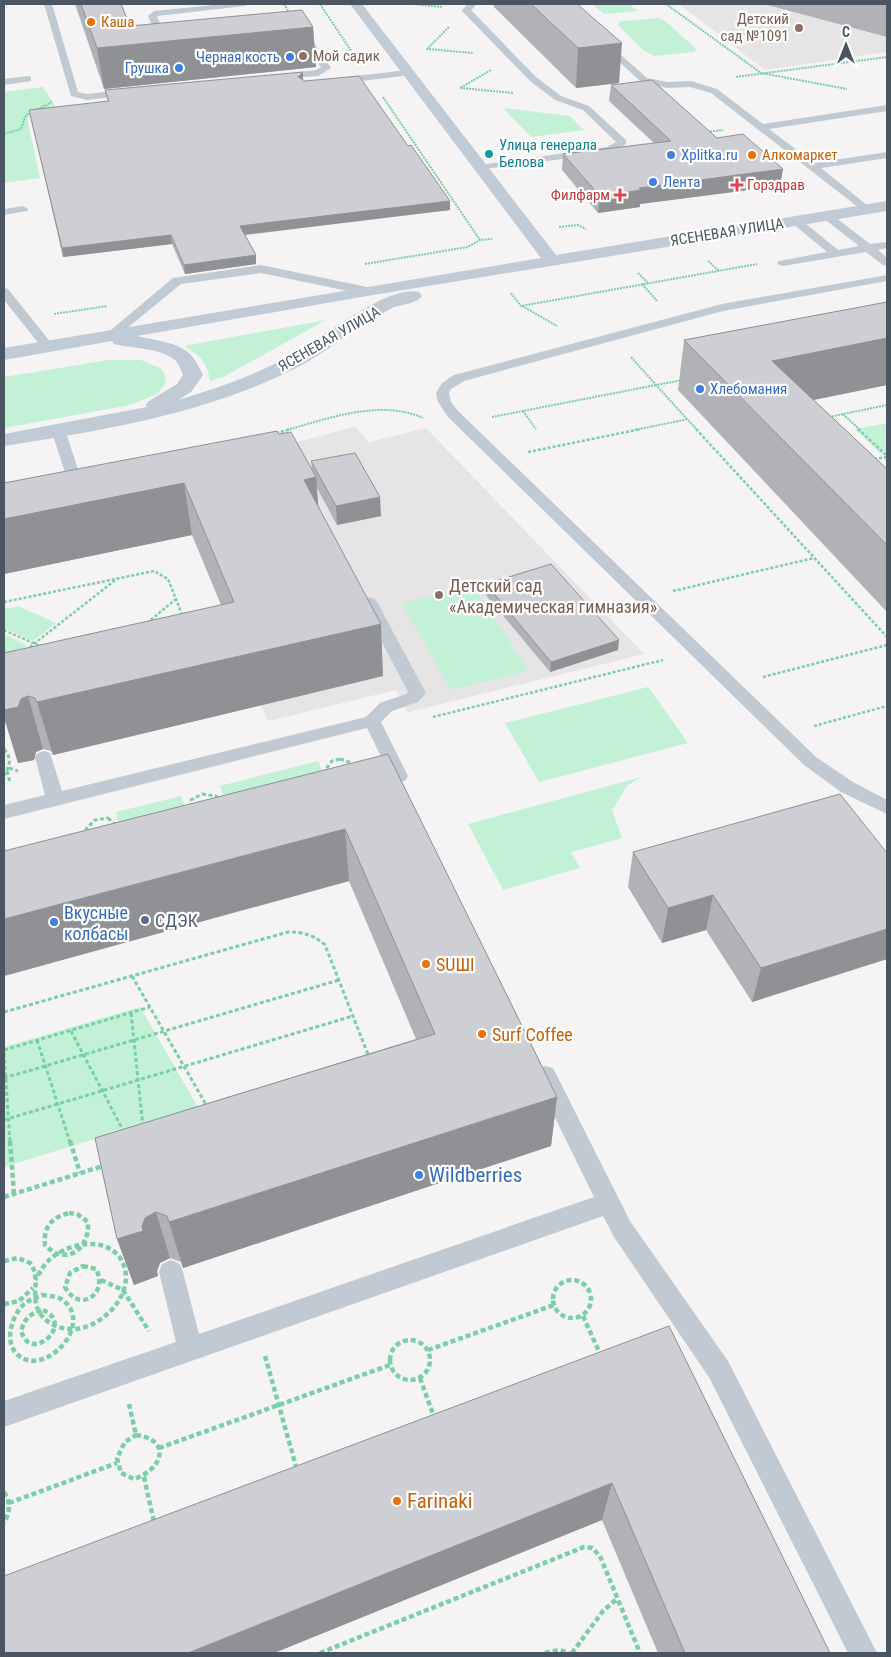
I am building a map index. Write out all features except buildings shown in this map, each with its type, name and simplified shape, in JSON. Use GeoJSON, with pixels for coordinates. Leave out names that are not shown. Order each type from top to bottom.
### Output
{"type":"FeatureCollection","features":[{"type":"Feature","properties":{"kind":"main road"},"geometry":{"type":"LineString","coordinates":[[356,4],[552,261]]}},
{"type":"Feature","properties":{"kind":"main road","name":"ЯСЕНЕВАЯ УЛИЦА"},"geometry":{"type":"LineString","coordinates":[[4,354],[368,291],[887,206]]}},
{"type":"Feature","properties":{"kind":"main road","name":"ЯСЕНЕВАЯ УЛИЦА"},"geometry":{"type":"LineString","coordinates":[[4,440],[124,418],[182,405],[223,393],[295,361],[345,328],[387,304],[478,273]]}},
{"type":"Feature","properties":{"kind":"main road"},"geometry":{"type":"LineString","coordinates":[[80,341],[130,340],[159,348],[182,357],[193,375],[184,388],[164,402],[124,418]]}},
{"type":"Feature","properties":{"kind":"lane"},"geometry":{"type":"LineString","coordinates":[[48,4],[74,94],[87,97],[142,91]]}},
{"type":"Feature","properties":{"kind":"lane"},"geometry":{"type":"LineString","coordinates":[[177,49],[164,46],[152,18],[154,14],[245,4]]}},
{"type":"Feature","properties":{"kind":"lane"},"geometry":{"type":"LineString","coordinates":[[473,4],[466,10],[533,79],[558,98],[586,108],[622,142],[610,150],[481,168]]}},
{"type":"Feature","properties":{"kind":"lane"},"geometry":{"type":"LineString","coordinates":[[596,36],[644,80],[667,85],[691,84],[714,91],[867,210]]}},
{"type":"Feature","properties":{"kind":"lane"},"geometry":{"type":"LineString","coordinates":[[266,79],[313,74],[326,68],[308,41],[297,38],[283,39]]}},
{"type":"Feature","properties":{"kind":"lane"},"geometry":{"type":"LineString","coordinates":[[277,87],[408,73]]}},
{"type":"Feature","properties":{"kind":"lane"},"geometry":{"type":"LineString","coordinates":[[4,82],[28,79]]}},
{"type":"Feature","properties":{"kind":"lane"},"geometry":{"type":"LineString","coordinates":[[94,106],[133,102]]}},
{"type":"Feature","properties":{"kind":"lane"},"geometry":{"type":"LineString","coordinates":[[761,127],[887,108]]}},
{"type":"Feature","properties":{"kind":"lane"},"geometry":{"type":"LineString","coordinates":[[811,166],[887,155]]}},
{"type":"Feature","properties":{"kind":"lane"},"geometry":{"type":"LineString","coordinates":[[4,212],[23,209]]}},
{"type":"Feature","properties":{"kind":"lane"},"geometry":{"type":"LineString","coordinates":[[827,216],[887,263]]}},
{"type":"Feature","properties":{"kind":"lane"},"geometry":{"type":"LineString","coordinates":[[796,221],[836,254]]}},
{"type":"Feature","properties":{"kind":"lane"},"geometry":{"type":"LineString","coordinates":[[783,263],[887,245]]}},
{"type":"Feature","properties":{"kind":"lane"},"geometry":{"type":"LineString","coordinates":[[111,335],[177,281],[261,269],[368,291]]}},
{"type":"Feature","properties":{"kind":"lane"},"geometry":{"type":"LineString","coordinates":[[887,278],[722,308],[459,378],[444,389],[442,400],[782,734],[830,778],[856,793],[887,807]]}},
{"type":"Feature","properties":{"kind":"lane"},"geometry":{"type":"LineString","coordinates":[[4,292],[48,347]]}},
{"type":"Feature","properties":{"kind":"lane"},"geometry":{"type":"LineString","coordinates":[[58,430],[83,502]]}},
{"type":"Feature","properties":{"kind":"lane"},"geometry":{"type":"LineString","coordinates":[[4,812],[374,726],[386,706],[412,698],[417,693],[361,587]]}},
{"type":"Feature","properties":{"kind":"lane"},"geometry":{"type":"LineString","coordinates":[[374,726],[405,788]]}},
{"type":"Feature","properties":{"kind":"lane"},"geometry":{"type":"LineString","coordinates":[[44,757],[55,799]]}},
{"type":"Feature","properties":{"kind":"lane"},"geometry":{"type":"LineString","coordinates":[[535,1054],[609,1203],[633,1246],[719,1370],[863,1653]]}},
{"type":"Feature","properties":{"kind":"lane"},"geometry":{"type":"LineString","coordinates":[[4,1414],[609,1203]]}},
{"type":"Feature","properties":{"kind":"lane"},"geometry":{"type":"LineString","coordinates":[[172,1272],[190,1348]]}},
{"type":"Feature","properties":{"kind":"path"},"geometry":{"type":"LineString","coordinates":[[320,4],[480,240]]}},
{"type":"Feature","properties":{"kind":"path"},"geometry":{"type":"LineString","coordinates":[[666,4],[761,73],[848,90]]}},
{"type":"Feature","properties":{"kind":"path"},"geometry":{"type":"LineString","coordinates":[[691,84],[887,57]]}},
{"type":"Feature","properties":{"kind":"path"},"geometry":{"type":"LineString","coordinates":[[4,134],[21,129],[26,115],[56,100]]}},
{"type":"Feature","properties":{"kind":"path"},"geometry":{"type":"LineString","coordinates":[[556,227],[578,225]]}},
{"type":"Feature","properties":{"kind":"path"},"geometry":{"type":"LineString","coordinates":[[521,306],[764,263],[783,263]]}},
{"type":"Feature","properties":{"kind":"path"},"geometry":{"type":"LineString","coordinates":[[507,289],[521,306],[587,343]]}},
{"type":"Feature","properties":{"kind":"path"},"geometry":{"type":"LineString","coordinates":[[630,356],[887,637]]}},
{"type":"Feature","properties":{"kind":"path"},"geometry":{"type":"LineString","coordinates":[[487,418],[686,379]]}},
{"type":"Feature","properties":{"kind":"path"},"geometry":{"type":"LineString","coordinates":[[826,417],[886,406]]}},
{"type":"Feature","properties":{"kind":"path"},"geometry":{"type":"LineString","coordinates":[[268,437],[298,427],[387,409],[411,411],[427,421]]}},
{"type":"Feature","properties":{"kind":"path"},"geometry":{"type":"LineString","coordinates":[[522,411],[536,429]]}},
{"type":"Feature","properties":{"kind":"path"},"geometry":{"type":"LineString","coordinates":[[843,414],[887,456]]}},
{"type":"Feature","properties":{"kind":"path"},"geometry":{"type":"LineString","coordinates":[[523,453],[688,419]]}},
{"type":"Feature","properties":{"kind":"path"},"geometry":{"type":"LineString","coordinates":[[868,461],[887,456]]}},
{"type":"Feature","properties":{"kind":"path"},"geometry":{"type":"LineString","coordinates":[[670,592],[814,558]]}},
{"type":"Feature","properties":{"kind":"path"},"geometry":{"type":"LineString","coordinates":[[4,602],[148,571],[159,572],[168,579],[185,622]]}},
{"type":"Feature","properties":{"kind":"path"},"geometry":{"type":"LineString","coordinates":[[19,655],[119,578]]}},
{"type":"Feature","properties":{"kind":"path"},"geometry":{"type":"LineString","coordinates":[[140,628],[176,599]]}},
{"type":"Feature","properties":{"kind":"path"},"geometry":{"type":"LineString","coordinates":[[4,630],[48,650]]}},
{"type":"Feature","properties":{"kind":"path"},"geometry":{"type":"LineString","coordinates":[[731,684],[887,645]]}},
{"type":"Feature","properties":{"kind":"path"},"geometry":{"type":"LineString","coordinates":[[374,726],[664,660]]}},
{"type":"Feature","properties":{"kind":"path"},"geometry":{"type":"LineString","coordinates":[[782,734],[887,706]]}},
{"type":"Feature","properties":{"kind":"path"},"geometry":{"type":"LineString","coordinates":[[4,749],[10,757],[10,763],[4,775]]}},
{"type":"Feature","properties":{"kind":"path"},"geometry":{"type":"LineString","coordinates":[[340,759],[349,761],[355,769],[352,775],[344,779],[335,779],[327,772],[327,766],[340,759]]}},
{"type":"Feature","properties":{"kind":"path"},"geometry":{"type":"LineString","coordinates":[[318,774],[327,772]]}},
{"type":"Feature","properties":{"kind":"path"},"geometry":{"type":"LineString","coordinates":[[344,779],[348,786]]}},
{"type":"Feature","properties":{"kind":"path"},"geometry":{"type":"LineString","coordinates":[[202,794],[212,794],[219,799],[217,809],[209,813],[197,813],[190,806],[192,800],[202,794]]}},
{"type":"Feature","properties":{"kind":"path"},"geometry":{"type":"LineString","coordinates":[[108,818],[116,825],[112,835],[103,839],[94,839],[88,835],[86,829],[90,823],[98,819],[108,818]]}},
{"type":"Feature","properties":{"kind":"path"},"geometry":{"type":"LineString","coordinates":[[116,825],[126,823]]}},
{"type":"Feature","properties":{"kind":"path"},"geometry":{"type":"LineString","coordinates":[[103,839],[105,848]]}},
{"type":"Feature","properties":{"kind":"path"},"geometry":{"type":"LineString","coordinates":[[4,1012],[288,932],[298,931],[316,936],[325,945],[369,1057],[369,1062]]}},
{"type":"Feature","properties":{"kind":"path"},"geometry":{"type":"LineString","coordinates":[[132,976],[211,1114]]}},
{"type":"Feature","properties":{"kind":"path"},"geometry":{"type":"LineString","coordinates":[[5,1078],[339,980]]}},
{"type":"Feature","properties":{"kind":"path"},"geometry":{"type":"LineString","coordinates":[[14,1194],[6,1119],[4,1052],[37,1040],[150,1008]]}},
{"type":"Feature","properties":{"kind":"path"},"geometry":{"type":"LineString","coordinates":[[131,1013],[143,1134]]}},
{"type":"Feature","properties":{"kind":"path"},"geometry":{"type":"LineString","coordinates":[[6,1119],[352,1016]]}},
{"type":"Feature","properties":{"kind":"path"},"geometry":{"type":"LineString","coordinates":[[71,1030],[127,1139]]}},
{"type":"Feature","properties":{"kind":"path"},"geometry":{"type":"LineString","coordinates":[[37,1040],[80,1173]]}},
{"type":"Feature","properties":{"kind":"path"},"geometry":{"type":"LineString","coordinates":[[4,1197],[108,1164]]}},
{"type":"Feature","properties":{"kind":"path"},"geometry":{"type":"LineString","coordinates":[[77,1214],[88,1222],[89,1236],[86,1242],[66,1256],[54,1254],[48,1250],[43,1238],[48,1224],[61,1215],[77,1214]]}},
{"type":"Feature","properties":{"kind":"path"},"geometry":{"type":"LineString","coordinates":[[86,1242],[97,1243],[106,1247],[120,1260],[125,1280],[123,1290],[112,1310],[89,1326],[72,1329],[56,1326],[45,1320],[38,1311],[33,1296],[34,1285],[40,1270],[54,1254],[64,1248],[86,1242]]}},
{"type":"Feature","properties":{"kind":"path"},"geometry":{"type":"LineString","coordinates":[[4,1261],[14,1258],[26,1260],[34,1268],[35,1280]]}},
{"type":"Feature","properties":{"kind":"path"},"geometry":{"type":"LineString","coordinates":[[101,1280],[97,1292],[84,1300],[76,1300],[70,1297],[65,1287],[70,1274],[83,1266],[96,1269],[101,1280],[123,1290],[166,1357]]}},
{"type":"Feature","properties":{"kind":"path"},"geometry":{"type":"LineString","coordinates":[[576,1280],[588,1289],[592,1299],[590,1309],[583,1316],[572,1318],[561,1314],[554,1305],[552,1295],[557,1286],[565,1281],[576,1280]]}},
{"type":"Feature","properties":{"kind":"path"},"geometry":{"type":"LineString","coordinates":[[4,1304],[19,1300],[30,1292],[34,1285]]}},
{"type":"Feature","properties":{"kind":"path"},"geometry":{"type":"LineString","coordinates":[[50,1295],[64,1300],[72,1313],[72,1329],[65,1344],[50,1356],[33,1360],[17,1357],[12,1353],[5,1340],[6,1325],[13,1310],[33,1296],[50,1295]]}},
{"type":"Feature","properties":{"kind":"path"},"geometry":{"type":"LineString","coordinates":[[428,1350],[554,1305]]}},
{"type":"Feature","properties":{"kind":"path"},"geometry":{"type":"LineString","coordinates":[[38,1311],[48,1311],[52,1314],[56,1326],[46,1340],[35,1344],[26,1340],[21,1332],[24,1321],[38,1311]]}},
{"type":"Feature","properties":{"kind":"path"},"geometry":{"type":"LineString","coordinates":[[583,1316],[603,1361]]}},
{"type":"Feature","properties":{"kind":"path"},"geometry":{"type":"LineString","coordinates":[[256,1326],[299,1476]]}},
{"type":"Feature","properties":{"kind":"path"},"geometry":{"type":"LineString","coordinates":[[415,1340],[428,1350],[430,1366],[420,1378],[411,1380],[401,1379],[391,1369],[390,1365],[391,1353],[403,1341],[415,1340]]}},
{"type":"Feature","properties":{"kind":"path"},"geometry":{"type":"LineString","coordinates":[[159,1448],[390,1365]]}},
{"type":"Feature","properties":{"kind":"path"},"geometry":{"type":"LineString","coordinates":[[420,1378],[437,1424]]}},
{"type":"Feature","properties":{"kind":"path"},"geometry":{"type":"LineString","coordinates":[[136,1435],[148,1436],[153,1439],[159,1448],[157,1465],[144,1477],[134,1480],[129,1478],[121,1473],[117,1463],[118,1452],[121,1446],[136,1435]]}},
{"type":"Feature","properties":{"kind":"path"},"geometry":{"type":"LineString","coordinates":[[9,1503],[117,1463]]}},
{"type":"Feature","properties":{"kind":"path"},"geometry":{"type":"LineString","coordinates":[[144,1477],[156,1530]]}},
{"type":"Feature","properties":{"kind":"path"},"geometry":{"type":"LineString","coordinates":[[4,1492],[9,1503],[9,1514],[4,1523]]}},
{"type":"Feature","properties":{"kind":"path"},"geometry":{"type":"LineString","coordinates":[[320,1653],[580,1547],[588,1546],[593,1548],[600,1556],[640,1653]]}},
{"type":"Feature","properties":{"kind":"path"},"geometry":{"type":"LineString","coordinates":[[572,1653],[603,1611],[618,1598]]}},
{"type":"Feature","properties":{"kind":"path"},"geometry":{"type":"LineString","coordinates":[[545,1653],[559,1650],[568,1653]]}},
{"type":"Feature","properties":{"kind":"shaded area","name":"Детский сад №1091"},"geometry":{"type":"Polygon","coordinates":[[[679,4],[887,4],[887,52],[765,70],[679,4]]]}},
{"type":"Feature","properties":{"kind":"shaded area","name":"Детский сад «Академическая гимназия»"},"geometry":{"type":"Polygon","coordinates":[[[355,427],[369,442],[426,428],[644,654],[408,712],[396,690],[268,721],[261,705],[266,450],[355,427]]]}},
{"type":"Feature","properties":{"kind":"green space"},"geometry":{"type":"Polygon","coordinates":[[[592,4],[629,4],[638,11],[604,14],[592,4]]]}},
{"type":"Feature","properties":{"kind":"green space"},"geometry":{"type":"Polygon","coordinates":[[[659,18],[693,46],[696,49],[695,52],[654,56],[643,50],[618,25],[619,22],[623,21],[659,18]]]}},
{"type":"Feature","properties":{"kind":"green space"},"geometry":{"type":"Polygon","coordinates":[[[43,87],[59,112],[27,118],[40,178],[4,183],[4,92],[43,87]]]}},
{"type":"Feature","properties":{"kind":"green space"},"geometry":{"type":"Polygon","coordinates":[[[503,108],[570,116],[584,130],[531,137],[503,108]]]}},
{"type":"Feature","properties":{"kind":"green space"},"geometry":{"type":"Polygon","coordinates":[[[326,320],[225,376],[210,381],[205,364],[184,346],[326,320]]]}},
{"type":"Feature","properties":{"kind":"green space"},"geometry":{"type":"Polygon","coordinates":[[[109,360],[141,360],[162,369],[166,378],[164,386],[157,394],[130,405],[4,428],[4,377],[109,360]]]}},
{"type":"Feature","properties":{"kind":"green space"},"geometry":{"type":"Polygon","coordinates":[[[887,423],[887,451],[880,453],[855,429],[887,423]]]}},
{"type":"Feature","properties":{"kind":"green space"},"geometry":{"type":"Polygon","coordinates":[[[474,586],[528,671],[451,690],[402,603],[474,586]]]}},
{"type":"Feature","properties":{"kind":"green space"},"geometry":{"type":"Polygon","coordinates":[[[18,606],[56,623],[33,641],[4,628],[4,609],[18,606]]]}},
{"type":"Feature","properties":{"kind":"green space"},"geometry":{"type":"Polygon","coordinates":[[[4,634],[27,645],[4,663],[4,634]]]}},
{"type":"Feature","properties":{"kind":"green space"},"geometry":{"type":"Polygon","coordinates":[[[648,687],[688,743],[539,782],[505,723],[648,687]]]}},
{"type":"Feature","properties":{"kind":"green space"},"geometry":{"type":"Polygon","coordinates":[[[318,761],[327,782],[228,807],[220,786],[318,761]]]}},
{"type":"Feature","properties":{"kind":"green space"},"geometry":{"type":"Polygon","coordinates":[[[641,777],[627,786],[612,810],[622,838],[571,852],[580,868],[503,890],[468,824],[641,777]]]}},
{"type":"Feature","properties":{"kind":"green space"},"geometry":{"type":"Polygon","coordinates":[[[181,796],[188,817],[122,834],[116,812],[181,796]]]}},
{"type":"Feature","properties":{"kind":"green space"},"geometry":{"type":"Polygon","coordinates":[[[140,1007],[198,1107],[4,1167],[4,1047],[140,1007]]]}},
{"type":"Feature","properties":{"kind":"place","name":"Каша"},"geometry":{"type":"Point","coordinates":[91,22]}},
{"type":"Feature","properties":{"kind":"place","name":"Детский сад №1091"},"geometry":{"type":"Point","coordinates":[799,28]}},
{"type":"Feature","properties":{"kind":"place","name":"Мой садик"},"geometry":{"type":"Point","coordinates":[303,56]}},
{"type":"Feature","properties":{"kind":"place","name":"Черная кость"},"geometry":{"type":"Point","coordinates":[290,57]}},
{"type":"Feature","properties":{"kind":"place","name":"Грушка"},"geometry":{"type":"Point","coordinates":[179,68]}},
{"type":"Feature","properties":{"kind":"place","name":"Улица генерала Белова"},"geometry":{"type":"Point","coordinates":[489,154]}},
{"type":"Feature","properties":{"kind":"place","name":"Xplitka.ru"},"geometry":{"type":"Point","coordinates":[671,155]}},
{"type":"Feature","properties":{"kind":"place","name":"Алкомаркет"},"geometry":{"type":"Point","coordinates":[752,155]}},
{"type":"Feature","properties":{"kind":"place","name":"Лента"},"geometry":{"type":"Point","coordinates":[653,182]}},
{"type":"Feature","properties":{"kind":"place","name":"Горздрав"},"geometry":{"type":"Point","coordinates":[737,185]}},
{"type":"Feature","properties":{"kind":"place","name":"Филфарм"},"geometry":{"type":"Point","coordinates":[620,195]}},
{"type":"Feature","properties":{"kind":"place","name":"Хлебомания"},"geometry":{"type":"Point","coordinates":[700,389]}},
{"type":"Feature","properties":{"kind":"place","name":"Детский сад «Академическая гимназия»"},"geometry":{"type":"Point","coordinates":[439,595]}},
{"type":"Feature","properties":{"kind":"place","name":"СДЭК"},"geometry":{"type":"Point","coordinates":[145,920]}},
{"type":"Feature","properties":{"kind":"place","name":"Вкусные колбасы"},"geometry":{"type":"Point","coordinates":[54,922]}},
{"type":"Feature","properties":{"kind":"place","name":"SUШI"},"geometry":{"type":"Point","coordinates":[426,964]}},
{"type":"Feature","properties":{"kind":"place","name":"Surf Coffee"},"geometry":{"type":"Point","coordinates":[482,1034]}},
{"type":"Feature","properties":{"kind":"place","name":"Wildberries"},"geometry":{"type":"Point","coordinates":[419,1175]}},
{"type":"Feature","properties":{"kind":"place","name":"Farinaki"},"geometry":{"type":"Point","coordinates":[397,1501]}}]}
